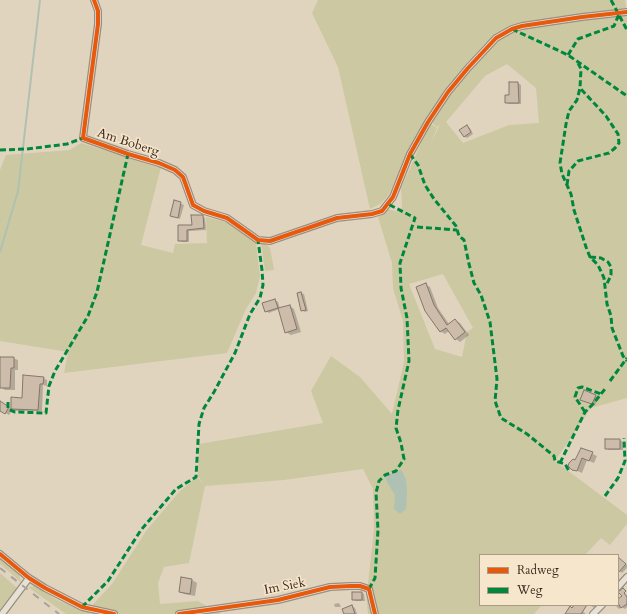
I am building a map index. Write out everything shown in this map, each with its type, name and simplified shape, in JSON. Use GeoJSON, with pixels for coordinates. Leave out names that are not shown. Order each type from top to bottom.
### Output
{"type":"FeatureCollection","features":[{"type":"Feature","properties":{"kind":"street","name":"Am Boberg"},"geometry":{"type":"LineString","coordinates":[[94,0],[98,12],[98,24],[83,138],[175,170],[183,177],[192,205],[204,211],[227,218],[249,236],[264,241],[270,241],[337,218],[372,214],[382,210],[393,197],[410,154],[428,122],[448,92],[496,38],[512,29],[522,26],[627,12]]}},
{"type":"Feature","properties":{"kind":"street"},"geometry":{"type":"LineString","coordinates":[[0,554],[29,578],[82,607],[114,614]]}},
{"type":"Feature","properties":{"kind":"street"},"geometry":{"type":"LineString","coordinates":[[619,586],[627,577]]}},
{"type":"Feature","properties":{"kind":"street"},"geometry":{"type":"LineString","coordinates":[[2,614],[29,578]]}},
{"type":"Feature","properties":{"kind":"street","name":"Im Siek"},"geometry":{"type":"LineString","coordinates":[[179,614],[278,600],[330,587],[347,586],[360,586],[369,589],[375,614]]}},
{"type":"Feature","properties":{"kind":"street"},"geometry":{"type":"LineString","coordinates":[[593,614],[601,606]]}},
{"type":"Feature","properties":{"kind":"shaded area"},"geometry":{"type":"Polygon","coordinates":[[[318,0],[625,0],[627,15],[627,398],[591,408],[555,461],[627,515],[627,524],[610,545],[601,538],[586,554],[479,554],[479,606],[541,606],[534,614],[368,614],[366,591],[374,529],[373,489],[363,469],[284,480],[205,486],[189,563],[164,567],[158,583],[160,604],[198,601],[221,614],[66,614],[28,587],[35,586],[57,600],[87,611],[112,584],[146,531],[180,491],[197,477],[203,483],[198,476],[199,444],[323,423],[311,391],[331,356],[360,377],[392,414],[404,362],[403,321],[393,288],[392,263],[378,217],[388,209],[399,212],[402,207],[401,188],[430,123],[437,128],[431,144],[440,124],[437,127],[431,122],[450,94],[489,50],[486,42],[467,63],[423,124],[388,196],[380,204],[370,209],[338,67],[312,13],[318,0]],[[507,64],[485,76],[446,122],[463,143],[509,125],[539,123],[536,88],[507,64]],[[443,274],[409,284],[435,349],[462,357],[467,332],[473,328],[443,274]]]}},
{"type":"Feature","properties":{"kind":"shaded area"},"geometry":{"type":"Polygon","coordinates":[[[81,143],[161,167],[141,245],[173,253],[175,244],[207,243],[206,217],[226,222],[256,243],[260,276],[256,293],[246,309],[227,353],[64,373],[68,352],[0,341],[0,170],[6,155],[70,150],[81,143]]]}},
{"type":"Feature","properties":{"kind":"shaded area"},"geometry":{"type":"Polygon","coordinates":[[[261,243],[265,243],[270,248],[274,270],[265,271],[261,243]]]}},
{"type":"Feature","properties":{"kind":"shaded area"},"geometry":{"type":"Polygon","coordinates":[[[401,470],[406,479],[407,492],[406,509],[400,514],[394,509],[395,495],[385,476],[401,470]]]}},
{"type":"Feature","properties":{"kind":"shaded area"},"geometry":{"type":"Polygon","coordinates":[[[0,558],[19,574],[21,582],[0,564],[0,558]]]}},
{"type":"Feature","properties":{"kind":"shaded area"},"geometry":{"type":"Polygon","coordinates":[[[0,573],[17,588],[3,606],[9,611],[7,614],[0,614],[0,573]]]}},
{"type":"Feature","properties":{"kind":"building"},"geometry":{"type":"Polygon","coordinates":[[[509,82],[518,82],[519,103],[505,103],[505,95],[509,95],[509,82]]]}},
{"type":"Feature","properties":{"kind":"building"},"geometry":{"type":"Polygon","coordinates":[[[467,125],[471,132],[464,137],[459,130],[467,125]]]}},
{"type":"Feature","properties":{"kind":"building"},"geometry":{"type":"Polygon","coordinates":[[[174,200],[181,202],[178,218],[170,216],[174,200]]]}},
{"type":"Feature","properties":{"kind":"building"},"geometry":{"type":"Polygon","coordinates":[[[191,215],[203,215],[204,228],[187,230],[187,241],[178,241],[178,225],[192,225],[191,215]]]}},
{"type":"Feature","properties":{"kind":"building"},"geometry":{"type":"Polygon","coordinates":[[[426,283],[434,305],[447,325],[455,319],[465,332],[455,340],[446,328],[440,332],[425,311],[416,287],[426,283]]]}},
{"type":"Feature","properties":{"kind":"building"},"geometry":{"type":"Polygon","coordinates":[[[301,292],[306,310],[301,311],[297,293],[301,292]]]}},
{"type":"Feature","properties":{"kind":"building"},"geometry":{"type":"Polygon","coordinates":[[[275,299],[278,308],[265,312],[262,303],[275,299]]]}},
{"type":"Feature","properties":{"kind":"building"},"geometry":{"type":"Polygon","coordinates":[[[290,305],[297,329],[285,333],[278,308],[290,305]]]}},
{"type":"Feature","properties":{"kind":"building"},"geometry":{"type":"Polygon","coordinates":[[[0,357],[14,357],[14,368],[11,368],[10,388],[0,388],[0,357]]]}},
{"type":"Feature","properties":{"kind":"building"},"geometry":{"type":"Polygon","coordinates":[[[23,375],[44,377],[43,384],[40,384],[38,410],[11,409],[11,397],[22,398],[23,375]]]}},
{"type":"Feature","properties":{"kind":"building"},"geometry":{"type":"Polygon","coordinates":[[[584,390],[596,395],[592,404],[580,400],[584,390]]]}},
{"type":"Feature","properties":{"kind":"building"},"geometry":{"type":"Polygon","coordinates":[[[0,401],[9,407],[5,414],[0,411],[0,401]]]}},
{"type":"Feature","properties":{"kind":"building"},"geometry":{"type":"Polygon","coordinates":[[[605,439],[620,439],[620,449],[605,449],[605,439]]]}},
{"type":"Feature","properties":{"kind":"building"},"geometry":{"type":"Polygon","coordinates":[[[581,448],[593,452],[589,461],[582,458],[577,471],[572,470],[568,466],[569,463],[573,459],[575,460],[581,448]]]}},
{"type":"Feature","properties":{"kind":"building"},"geometry":{"type":"Polygon","coordinates":[[[619,558],[626,564],[619,572],[619,558]]]}},
{"type":"Feature","properties":{"kind":"building"},"geometry":{"type":"Polygon","coordinates":[[[181,577],[192,579],[190,594],[179,592],[181,577]]]}},
{"type":"Feature","properties":{"kind":"building"},"geometry":{"type":"Polygon","coordinates":[[[623,588],[626,591],[624,593],[627,597],[627,604],[621,608],[619,605],[619,598],[622,596],[619,591],[623,588]]]}},
{"type":"Feature","properties":{"kind":"building"},"geometry":{"type":"Polygon","coordinates":[[[352,592],[362,592],[362,600],[352,600],[352,592]]]}},
{"type":"Feature","properties":{"kind":"building"},"geometry":{"type":"Polygon","coordinates":[[[352,605],[355,614],[344,614],[342,609],[352,605]]]}},
{"type":"Feature","properties":{"kind":"building"},"geometry":{"type":"Polygon","coordinates":[[[570,606],[572,608],[573,606],[586,606],[581,614],[565,614],[570,606]]]}},
{"type":"Feature","properties":{"kind":"waterway"},"geometry":{"type":"LineString","coordinates":[[0,252],[18,191],[40,0]]}},
{"type":"Feature","properties":{"kind":"railway"},"geometry":{"type":"LineString","coordinates":[[0,568],[59,614]]}},
{"type":"Feature","properties":{"kind":"marked path"},"geometry":{"type":"LineString","coordinates":[[611,0],[627,30]]}},
{"type":"Feature","properties":{"kind":"marked path"},"geometry":{"type":"LineString","coordinates":[[568,55],[578,39],[614,26],[619,14]]}},
{"type":"Feature","properties":{"kind":"marked path"},"geometry":{"type":"LineString","coordinates":[[512,29],[568,55],[627,96]]}},
{"type":"Feature","properties":{"kind":"marked path"},"geometry":{"type":"LineString","coordinates":[[578,63],[581,69],[580,88],[577,100],[569,111],[560,163],[562,174],[571,194],[574,210],[586,247],[590,257],[598,265],[604,278],[612,328],[623,356],[627,361]]}},
{"type":"Feature","properties":{"kind":"marked path"},"geometry":{"type":"LineString","coordinates":[[567,185],[569,171],[578,161],[609,153],[619,143],[618,134],[606,116],[580,88]]}},
{"type":"Feature","properties":{"kind":"marked path"},"geometry":{"type":"LineString","coordinates":[[0,150],[27,149],[67,144],[83,138]]}},
{"type":"Feature","properties":{"kind":"marked path"},"geometry":{"type":"LineString","coordinates":[[8,402],[8,409],[15,412],[46,413],[49,386],[55,371],[88,316],[97,292],[128,154]]}},
{"type":"Feature","properties":{"kind":"marked path"},"geometry":{"type":"LineString","coordinates":[[410,154],[418,165],[425,185],[434,199],[456,226],[459,236],[464,240],[474,283],[481,295],[490,322],[497,379],[495,401],[501,418],[527,434],[554,456],[555,461],[565,464],[569,471]]}},
{"type":"Feature","properties":{"kind":"marked path"},"geometry":{"type":"LineString","coordinates":[[369,589],[375,578],[378,530],[376,493],[379,481],[385,475],[396,471],[404,459],[396,428],[398,410],[409,361],[407,318],[401,288],[400,263],[415,218],[388,204]]}},
{"type":"Feature","properties":{"kind":"marked path"},"geometry":{"type":"LineString","coordinates":[[417,227],[457,230]]}},
{"type":"Feature","properties":{"kind":"marked path"},"geometry":{"type":"LineString","coordinates":[[82,607],[108,581],[141,530],[176,489],[196,477],[199,424],[204,408],[235,353],[250,314],[260,298],[263,285],[258,240]]}},
{"type":"Feature","properties":{"kind":"marked path"},"geometry":{"type":"LineString","coordinates":[[590,257],[601,258],[608,262],[611,267],[611,275],[606,286]]}},
{"type":"Feature","properties":{"kind":"marked path"},"geometry":{"type":"LineString","coordinates":[[610,381],[627,358]]}},
{"type":"Feature","properties":{"kind":"marked path"},"geometry":{"type":"LineString","coordinates":[[585,412],[575,397],[578,388],[582,387],[601,394]]}},
{"type":"Feature","properties":{"kind":"marked path"},"geometry":{"type":"LineString","coordinates":[[560,463],[585,412],[605,389]]}},
{"type":"Feature","properties":{"kind":"marked path"},"geometry":{"type":"LineString","coordinates":[[605,496],[618,478],[625,461],[624,438]]}},
{"type":"Feature","properties":{"kind":"cycle path"},"geometry":{"type":"LineString","coordinates":[[94,0],[98,11],[98,24],[83,138],[159,163],[175,170],[183,177],[193,205],[204,211],[227,218],[258,240],[270,241],[337,218],[372,214],[382,211],[393,197],[410,154],[428,122],[448,92],[496,38],[512,29],[522,26],[627,12]]}},
{"type":"Feature","properties":{"kind":"cycle path"},"geometry":{"type":"LineString","coordinates":[[0,554],[29,578],[45,588],[82,607],[114,614]]}},
{"type":"Feature","properties":{"kind":"cycle path"},"geometry":{"type":"LineString","coordinates":[[179,614],[278,600],[330,587],[351,586],[360,586],[369,589],[375,614]]}}]}
